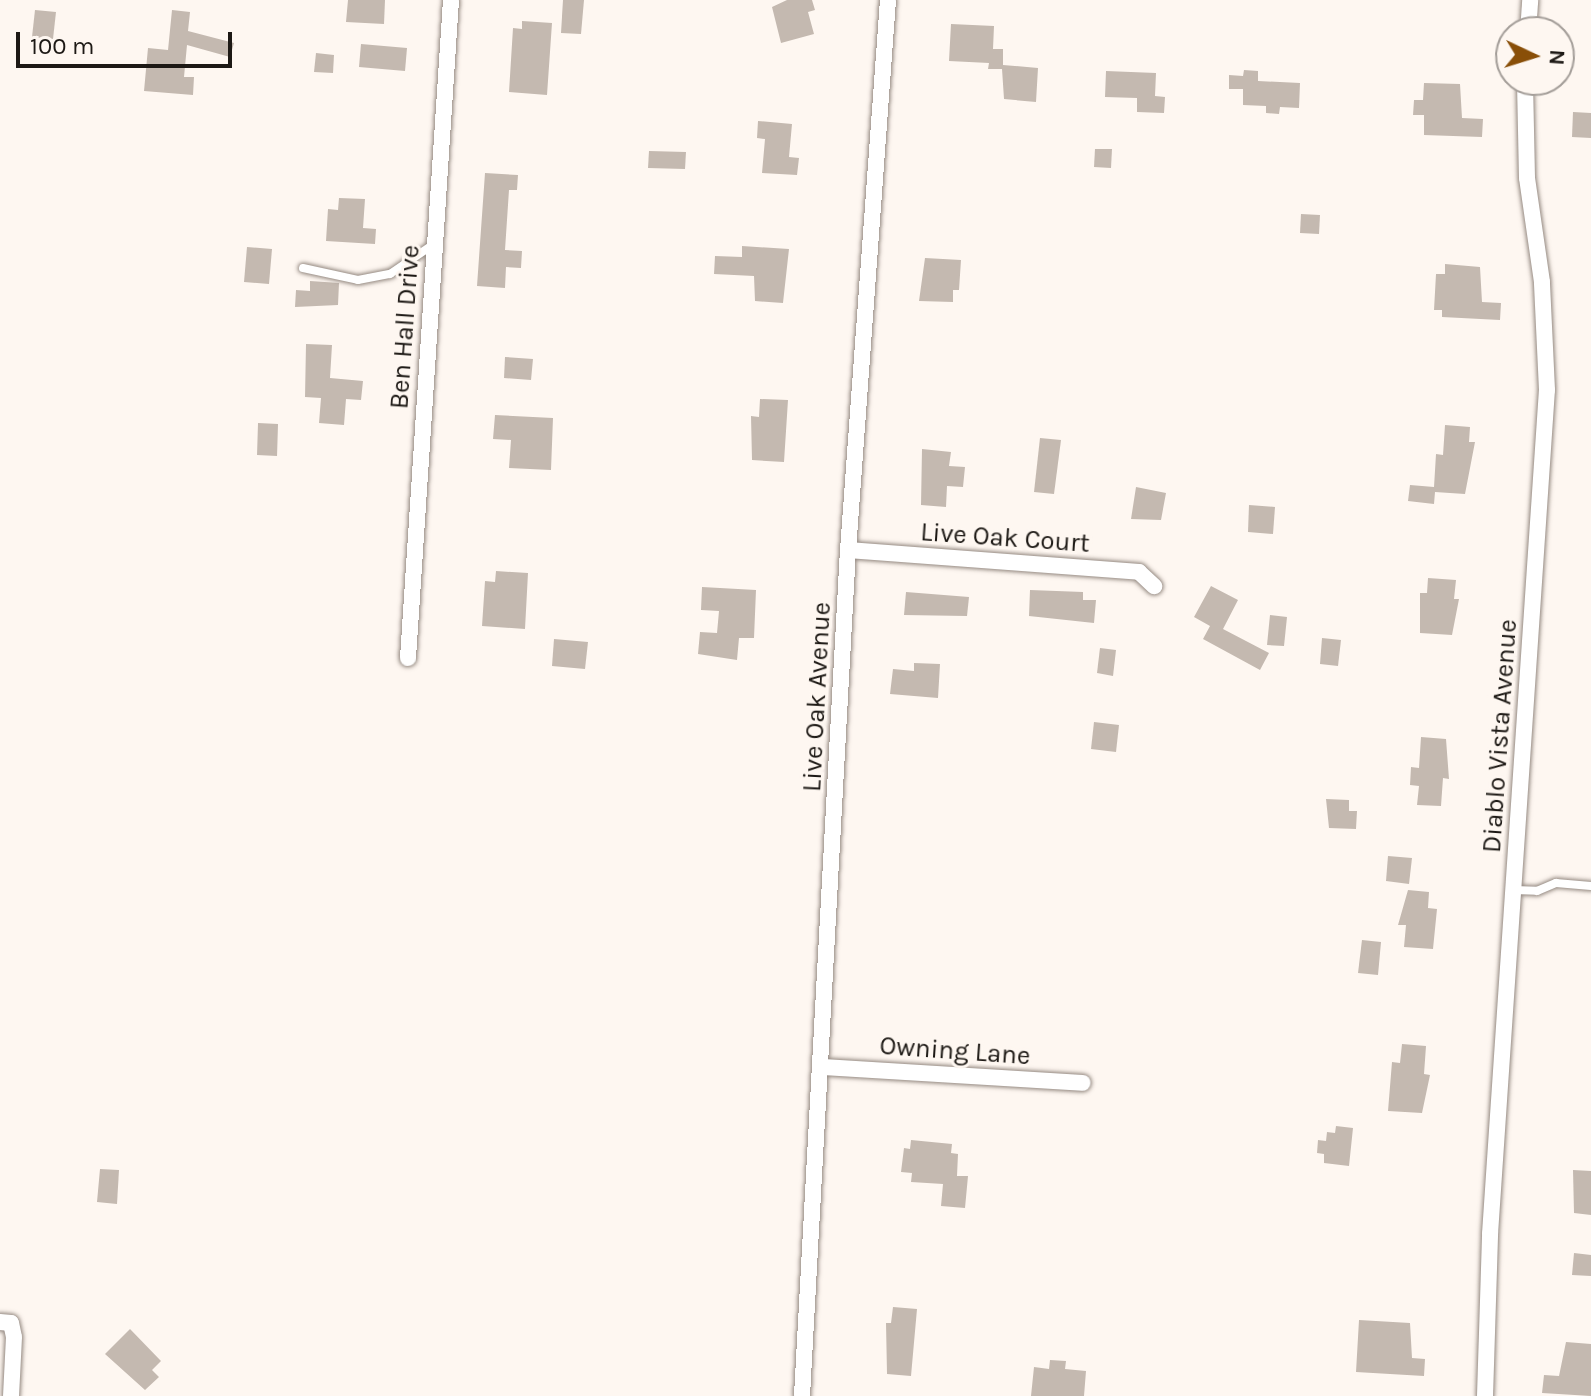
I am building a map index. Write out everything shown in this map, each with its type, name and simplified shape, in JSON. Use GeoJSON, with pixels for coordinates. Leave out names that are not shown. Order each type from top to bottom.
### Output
{"type":"FeatureCollection","features":[{"type":"Feature","properties":{"kind":"street","name":"Ben Hall Drive"},"geometry":{"type":"LineString","coordinates":[[408,658],[451,0]]}},
{"type":"Feature","properties":{"kind":"street","name":"Live Oak Avenue"},"geometry":{"type":"LineString","coordinates":[[802,1396],[823,1067],[848,550],[888,0]]}},
{"type":"Feature","properties":{"kind":"street","name":"Diablo Vista Avenue"},"geometry":{"type":"LineString","coordinates":[[1485,1396],[1513,890],[1547,390],[1542,282],[1527,178],[1525,96]]}},
{"type":"Feature","properties":{"kind":"street","name":"Live Oak Court"},"geometry":{"type":"LineString","coordinates":[[848,550],[1139,572],[1154,586]]}},
{"type":"Feature","properties":{"kind":"street","name":"Owning Lane"},"geometry":{"type":"LineString","coordinates":[[823,1067],[1083,1083]]}},
{"type":"Feature","properties":{"kind":"street"},"geometry":{"type":"LineString","coordinates":[[0,1322],[11,1323],[14,1337],[11,1396]]}},
{"type":"Feature","properties":{"kind":"lane"},"geometry":{"type":"LineString","coordinates":[[303,268],[358,280],[390,274],[435,243]]}},
{"type":"Feature","properties":{"kind":"lane"},"geometry":{"type":"LineString","coordinates":[[1513,890],[1537,891],[1556,883],[1591,886]]}},
{"type":"Feature","properties":{"kind":"building"},"geometry":{"type":"Polygon","coordinates":[[[348,0],[385,0],[384,24],[346,22],[348,0]]]}},
{"type":"Feature","properties":{"kind":"building"},"geometry":{"type":"Polygon","coordinates":[[[563,0],[584,0],[581,34],[561,33],[563,0]]]}},
{"type":"Feature","properties":{"kind":"building"},"geometry":{"type":"Polygon","coordinates":[[[787,0],[812,0],[815,10],[808,12],[814,34],[781,43],[772,7],[787,0]]]}},
{"type":"Feature","properties":{"kind":"building"},"geometry":{"type":"Polygon","coordinates":[[[35,10],[56,12],[53,39],[32,37],[35,10]]]}},
{"type":"Feature","properties":{"kind":"building"},"geometry":{"type":"Polygon","coordinates":[[[172,10],[190,12],[188,31],[234,43],[230,57],[187,45],[184,77],[194,77],[193,95],[144,91],[148,48],[168,50],[172,10]]]}},
{"type":"Feature","properties":{"kind":"building"},"geometry":{"type":"Polygon","coordinates":[[[522,21],[552,23],[547,95],[509,92],[513,28],[522,29],[522,21]]]}},
{"type":"Feature","properties":{"kind":"building"},"geometry":{"type":"Polygon","coordinates":[[[951,24],[994,26],[993,49],[1003,49],[1003,65],[1038,68],[1036,102],[1004,99],[1002,69],[988,69],[989,63],[949,61],[951,24]]]}},
{"type":"Feature","properties":{"kind":"building"},"geometry":{"type":"Polygon","coordinates":[[[361,44],[407,48],[405,71],[359,67],[361,44]]]}},
{"type":"Feature","properties":{"kind":"building"},"geometry":{"type":"Polygon","coordinates":[[[316,53],[334,55],[333,73],[314,72],[316,53]]]}},
{"type":"Feature","properties":{"kind":"building"},"geometry":{"type":"Polygon","coordinates":[[[1244,70],[1258,71],[1258,81],[1300,83],[1299,108],[1280,107],[1279,114],[1266,113],[1266,106],[1243,105],[1243,89],[1229,89],[1229,75],[1243,76],[1244,70]]]}},
{"type":"Feature","properties":{"kind":"building"},"geometry":{"type":"Polygon","coordinates":[[[1106,71],[1156,73],[1155,96],[1165,97],[1164,113],[1137,112],[1137,98],[1105,97],[1106,71]]]}},
{"type":"Feature","properties":{"kind":"building"},"geometry":{"type":"Polygon","coordinates":[[[1424,83],[1460,84],[1462,118],[1483,119],[1482,137],[1424,135],[1424,115],[1413,115],[1414,100],[1423,100],[1424,83]]]}},
{"type":"Feature","properties":{"kind":"building"},"geometry":{"type":"Polygon","coordinates":[[[1573,112],[1591,113],[1591,138],[1572,137],[1573,112]]]}},
{"type":"Feature","properties":{"kind":"building"},"geometry":{"type":"Polygon","coordinates":[[[758,121],[792,124],[789,157],[799,158],[797,175],[762,173],[765,139],[757,138],[758,121]]]}},
{"type":"Feature","properties":{"kind":"building"},"geometry":{"type":"Polygon","coordinates":[[[1095,149],[1112,149],[1111,168],[1094,167],[1095,149]]]}},
{"type":"Feature","properties":{"kind":"building"},"geometry":{"type":"Polygon","coordinates":[[[649,151],[686,152],[685,169],[648,168],[649,151]]]}},
{"type":"Feature","properties":{"kind":"building"},"geometry":{"type":"Polygon","coordinates":[[[485,173],[518,175],[517,190],[509,190],[505,250],[522,251],[521,268],[506,267],[505,288],[477,286],[485,173]]]}},
{"type":"Feature","properties":{"kind":"building"},"geometry":{"type":"Polygon","coordinates":[[[339,198],[365,199],[363,228],[376,229],[375,244],[326,241],[328,209],[338,210],[339,198]]]}},
{"type":"Feature","properties":{"kind":"building"},"geometry":{"type":"Polygon","coordinates":[[[1301,214],[1320,215],[1319,234],[1300,233],[1301,214]]]}},
{"type":"Feature","properties":{"kind":"building"},"geometry":{"type":"Polygon","coordinates":[[[742,246],[789,249],[783,303],[755,301],[754,276],[714,274],[715,256],[742,257],[742,246]]]}},
{"type":"Feature","properties":{"kind":"building"},"geometry":{"type":"Polygon","coordinates":[[[247,247],[272,249],[269,284],[244,282],[247,247]]]}},
{"type":"Feature","properties":{"kind":"building"},"geometry":{"type":"Polygon","coordinates":[[[925,258],[961,260],[959,290],[953,290],[953,302],[919,301],[925,258]]]}},
{"type":"Feature","properties":{"kind":"building"},"geometry":{"type":"Polygon","coordinates":[[[1445,264],[1480,267],[1482,302],[1501,303],[1500,320],[1442,317],[1442,310],[1434,310],[1436,274],[1445,274],[1445,264]]]}},
{"type":"Feature","properties":{"kind":"building"},"geometry":{"type":"Polygon","coordinates":[[[310,281],[339,283],[338,305],[295,307],[296,290],[310,291],[310,281]]]}},
{"type":"Feature","properties":{"kind":"building"},"geometry":{"type":"Polygon","coordinates":[[[306,344],[332,345],[330,378],[363,381],[361,400],[346,399],[344,425],[319,423],[321,398],[305,397],[306,344]]]}},
{"type":"Feature","properties":{"kind":"building"},"geometry":{"type":"Polygon","coordinates":[[[505,357],[533,359],[531,380],[504,378],[505,357]]]}},
{"type":"Feature","properties":{"kind":"building"},"geometry":{"type":"Polygon","coordinates":[[[760,399],[788,400],[784,462],[752,460],[751,416],[759,417],[760,399]]]}},
{"type":"Feature","properties":{"kind":"building"},"geometry":{"type":"Polygon","coordinates":[[[495,415],[553,418],[551,470],[509,468],[511,440],[493,439],[495,415]]]}},
{"type":"Feature","properties":{"kind":"building"},"geometry":{"type":"Polygon","coordinates":[[[258,423],[278,424],[277,456],[257,455],[258,423]]]}},
{"type":"Feature","properties":{"kind":"building"},"geometry":{"type":"Polygon","coordinates":[[[1445,425],[1470,427],[1469,442],[1475,442],[1465,494],[1435,492],[1434,504],[1408,501],[1410,485],[1434,487],[1436,454],[1443,455],[1445,425]]]}},
{"type":"Feature","properties":{"kind":"building"},"geometry":{"type":"Polygon","coordinates":[[[1040,438],[1061,440],[1054,494],[1034,492],[1040,438]]]}},
{"type":"Feature","properties":{"kind":"building"},"geometry":{"type":"Polygon","coordinates":[[[922,449],[951,452],[949,466],[965,467],[963,487],[947,486],[946,507],[921,505],[922,449]]]}},
{"type":"Feature","properties":{"kind":"building"},"geometry":{"type":"Polygon","coordinates":[[[1136,487],[1166,493],[1161,520],[1131,519],[1136,487]]]}},
{"type":"Feature","properties":{"kind":"building"},"geometry":{"type":"Polygon","coordinates":[[[1249,505],[1275,507],[1273,534],[1248,532],[1249,505]]]}},
{"type":"Feature","properties":{"kind":"building"},"geometry":{"type":"Polygon","coordinates":[[[496,571],[528,573],[525,629],[482,626],[485,581],[495,582],[496,571]]]}},
{"type":"Feature","properties":{"kind":"building"},"geometry":{"type":"Polygon","coordinates":[[[1428,578],[1456,580],[1454,599],[1459,599],[1452,635],[1420,633],[1420,593],[1427,593],[1428,578]]]}},
{"type":"Feature","properties":{"kind":"building"},"geometry":{"type":"Polygon","coordinates":[[[1211,586],[1238,600],[1223,629],[1269,653],[1260,670],[1203,639],[1210,626],[1194,617],[1211,586]]]}},
{"type":"Feature","properties":{"kind":"building"},"geometry":{"type":"Polygon","coordinates":[[[702,587],[756,590],[754,638],[739,638],[737,660],[698,654],[700,632],[717,633],[719,611],[701,610],[702,587]]]}},
{"type":"Feature","properties":{"kind":"building"},"geometry":{"type":"Polygon","coordinates":[[[1030,590],[1083,592],[1083,600],[1096,600],[1094,623],[1029,616],[1030,590]]]}},
{"type":"Feature","properties":{"kind":"building"},"geometry":{"type":"Polygon","coordinates":[[[906,592],[969,597],[967,616],[904,615],[906,592]]]}},
{"type":"Feature","properties":{"kind":"building"},"geometry":{"type":"Polygon","coordinates":[[[1270,615],[1287,617],[1284,646],[1267,645],[1270,615]]]}},
{"type":"Feature","properties":{"kind":"building"},"geometry":{"type":"Polygon","coordinates":[[[1322,638],[1341,640],[1338,666],[1320,664],[1322,638]]]}},
{"type":"Feature","properties":{"kind":"building"},"geometry":{"type":"Polygon","coordinates":[[[554,639],[588,642],[585,669],[552,666],[554,639]]]}},
{"type":"Feature","properties":{"kind":"building"},"geometry":{"type":"Polygon","coordinates":[[[1100,648],[1116,650],[1113,676],[1097,673],[1100,648]]]}},
{"type":"Feature","properties":{"kind":"building"},"geometry":{"type":"Polygon","coordinates":[[[914,663],[940,664],[938,698],[890,694],[893,669],[914,671],[914,663]]]}},
{"type":"Feature","properties":{"kind":"building"},"geometry":{"type":"Polygon","coordinates":[[[1094,722],[1119,725],[1116,752],[1091,749],[1094,722]]]}},
{"type":"Feature","properties":{"kind":"building"},"geometry":{"type":"Polygon","coordinates":[[[1421,737],[1446,739],[1449,779],[1443,778],[1441,806],[1417,805],[1419,786],[1410,785],[1411,767],[1419,768],[1421,737]]]}},
{"type":"Feature","properties":{"kind":"building"},"geometry":{"type":"Polygon","coordinates":[[[1326,799],[1349,800],[1349,811],[1357,811],[1356,829],[1329,828],[1326,799]]]}},
{"type":"Feature","properties":{"kind":"building"},"geometry":{"type":"Polygon","coordinates":[[[1388,856],[1412,858],[1409,884],[1386,881],[1388,856]]]}},
{"type":"Feature","properties":{"kind":"building"},"geometry":{"type":"Polygon","coordinates":[[[1408,890],[1429,892],[1428,908],[1437,909],[1433,949],[1404,947],[1406,925],[1398,925],[1408,890]]]}},
{"type":"Feature","properties":{"kind":"building"},"geometry":{"type":"Polygon","coordinates":[[[1362,940],[1381,942],[1378,975],[1358,973],[1362,940]]]}},
{"type":"Feature","properties":{"kind":"building"},"geometry":{"type":"Polygon","coordinates":[[[1402,1044],[1426,1046],[1424,1074],[1430,1075],[1422,1113],[1388,1111],[1392,1062],[1400,1063],[1402,1044]]]}},
{"type":"Feature","properties":{"kind":"building"},"geometry":{"type":"Polygon","coordinates":[[[1336,1126],[1353,1128],[1349,1166],[1324,1163],[1324,1154],[1317,1153],[1318,1140],[1326,1141],[1327,1132],[1335,1133],[1336,1126]]]}},
{"type":"Feature","properties":{"kind":"building"},"geometry":{"type":"Polygon","coordinates":[[[911,1140],[952,1144],[951,1153],[958,1154],[957,1176],[968,1176],[965,1208],[941,1206],[943,1184],[911,1182],[912,1173],[901,1172],[904,1148],[910,1149],[911,1140]]]}},
{"type":"Feature","properties":{"kind":"building"},"geometry":{"type":"Polygon","coordinates":[[[100,1169],[119,1170],[117,1204],[97,1202],[100,1169]]]}},
{"type":"Feature","properties":{"kind":"building"},"geometry":{"type":"Polygon","coordinates":[[[1573,1170],[1591,1171],[1591,1215],[1574,1213],[1573,1170]]]}},
{"type":"Feature","properties":{"kind":"building"},"geometry":{"type":"Polygon","coordinates":[[[1574,1253],[1591,1255],[1591,1276],[1572,1275],[1574,1253]]]}},
{"type":"Feature","properties":{"kind":"building"},"geometry":{"type":"Polygon","coordinates":[[[893,1307],[917,1309],[911,1376],[887,1374],[886,1323],[891,1323],[893,1307]]]}},
{"type":"Feature","properties":{"kind":"building"},"geometry":{"type":"Polygon","coordinates":[[[1359,1320],[1410,1323],[1412,1358],[1425,1359],[1424,1376],[1356,1372],[1359,1320]]]}},
{"type":"Feature","properties":{"kind":"building"},"geometry":{"type":"Polygon","coordinates":[[[130,1329],[161,1361],[152,1370],[159,1377],[145,1390],[105,1354],[130,1329]]]}},
{"type":"Feature","properties":{"kind":"building"},"geometry":{"type":"Polygon","coordinates":[[[1566,1342],[1591,1344],[1591,1396],[1542,1393],[1544,1375],[1559,1376],[1566,1342]]]}},
{"type":"Feature","properties":{"kind":"building"},"geometry":{"type":"Polygon","coordinates":[[[1050,1360],[1066,1361],[1065,1369],[1086,1371],[1084,1396],[1031,1396],[1034,1367],[1049,1369],[1050,1360]]]}}]}
